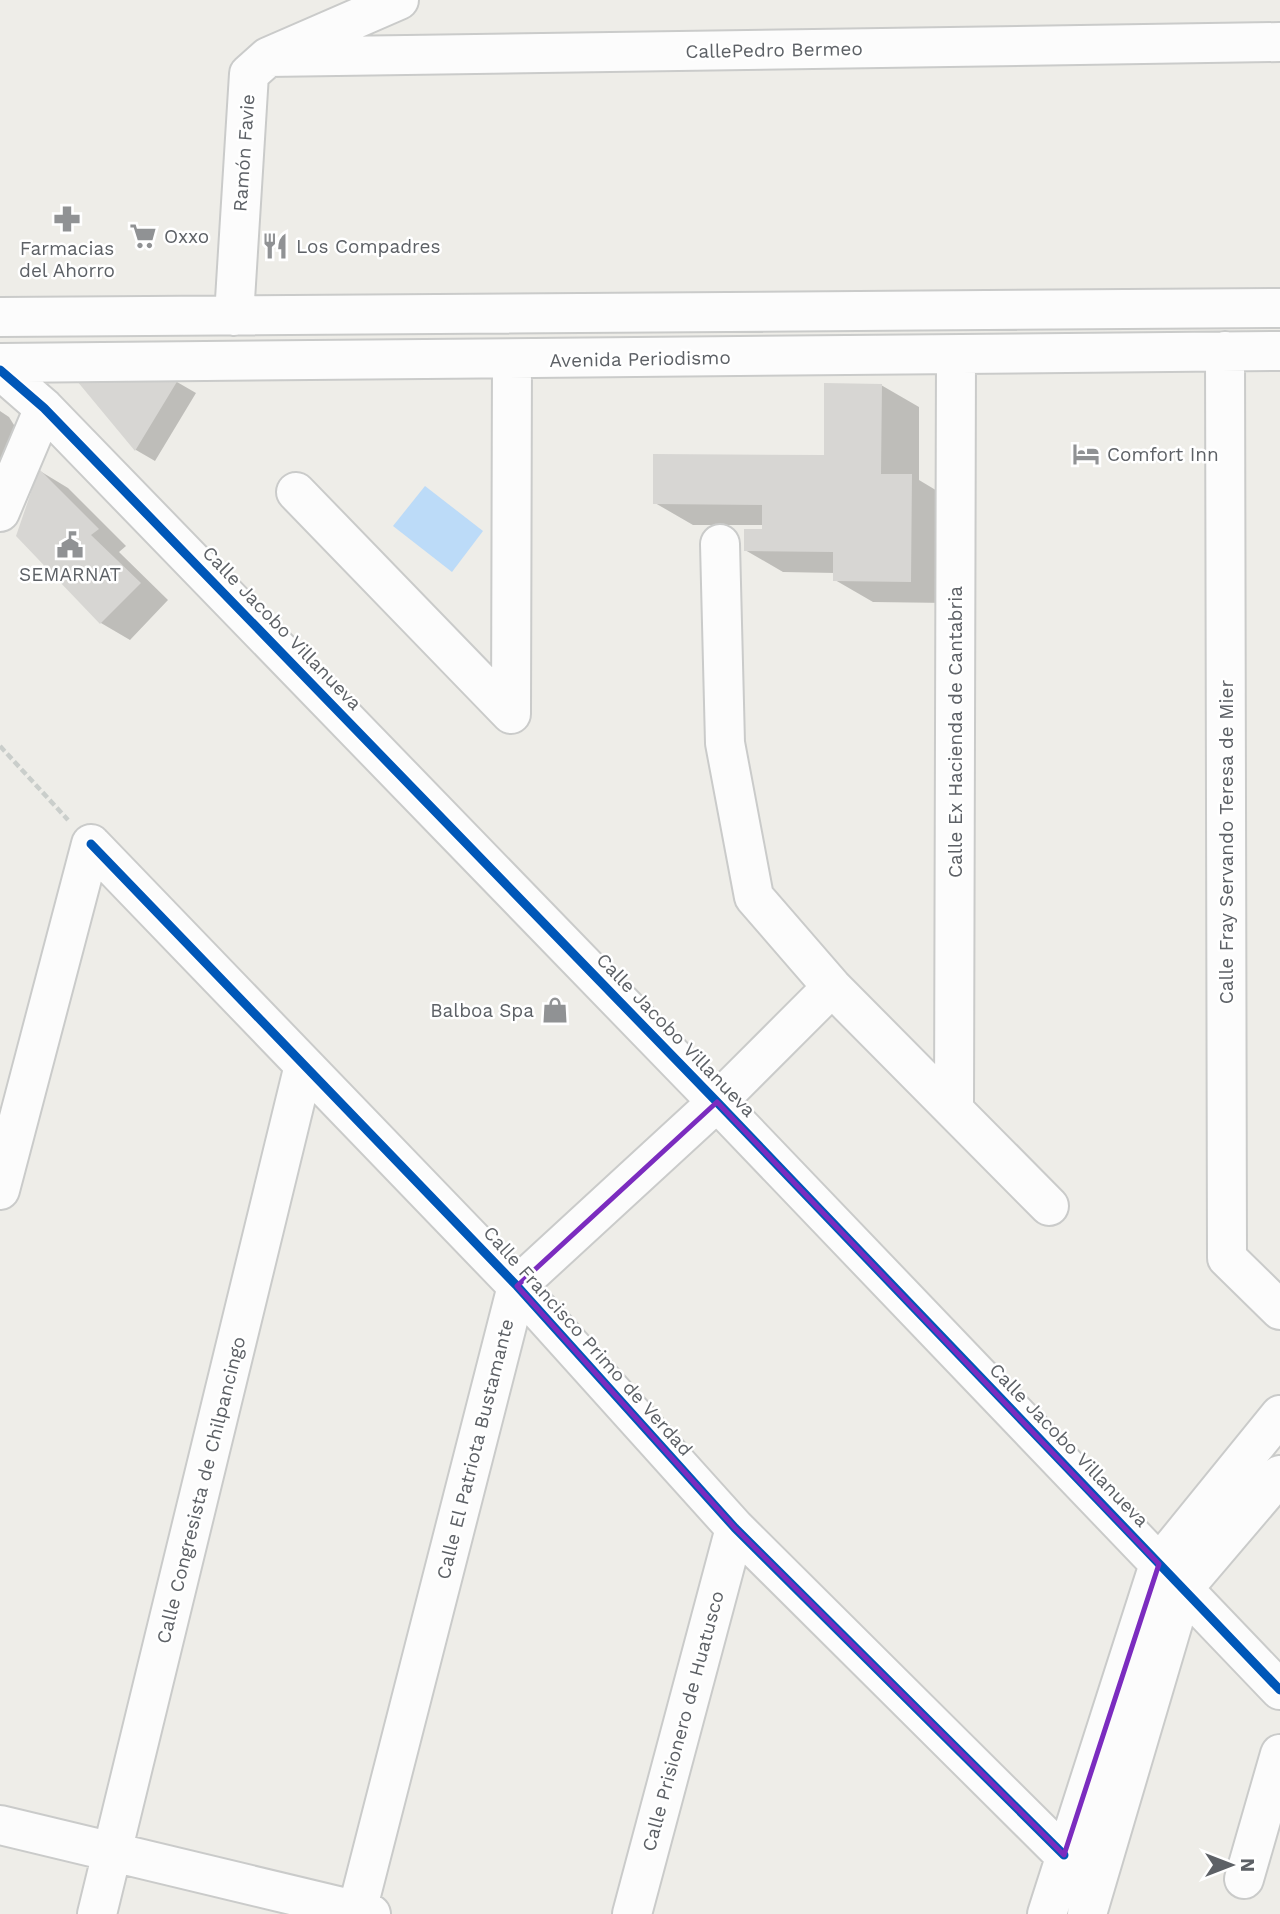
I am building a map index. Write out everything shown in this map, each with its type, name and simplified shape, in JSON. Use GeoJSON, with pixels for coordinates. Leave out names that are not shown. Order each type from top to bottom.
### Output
{"type":"FeatureCollection","features":[{"type":"Feature","properties":{"kind":"street","name":"Ramón Favie"},"geometry":{"type":"LineString","coordinates":[[234,316],[249,74],[268,57],[398,0]]}},
{"type":"Feature","properties":{"kind":"street","name":"CallePedro Bermeo"},"geometry":{"type":"LineString","coordinates":[[268,57],[1280,42]]}},
{"type":"Feature","properties":{"kind":"street"},"geometry":{"type":"LineString","coordinates":[[0,317],[1280,308]]}},
{"type":"Feature","properties":{"kind":"street","name":"Calle Fray Servando Teresa de Mier"},"geometry":{"type":"LineString","coordinates":[[1225,351],[1227,1258],[1280,1310]]}},
{"type":"Feature","properties":{"kind":"street","name":"Avenida Periodismo"},"geometry":{"type":"LineString","coordinates":[[0,363],[1280,351]]}},
{"type":"Feature","properties":{"kind":"street","name":"Calle Ex Hacienda de Cantabria"},"geometry":{"type":"LineString","coordinates":[[954,1108],[956,356]]}},
{"type":"Feature","properties":{"kind":"street"},"geometry":{"type":"LineString","coordinates":[[296,492],[510,714],[512,360]]}},
{"type":"Feature","properties":{"kind":"street","name":"Calle Jacobo Villanueva"},"geometry":{"type":"LineString","coordinates":[[0,370],[44,408],[717,1102],[1280,1690]]}},
{"type":"Feature","properties":{"kind":"street"},"geometry":{"type":"LineString","coordinates":[[0,512],[44,408]]}},
{"type":"Feature","properties":{"kind":"street"},"geometry":{"type":"LineString","coordinates":[[720,544],[725,743],[754,897],[832,987],[1049,1206]]}},
{"type":"Feature","properties":{"kind":"street"},"geometry":{"type":"LineString","coordinates":[[0,1190],[91,844]]}},
{"type":"Feature","properties":{"kind":"street","name":"Calle Francisco Primo de Verdad"},"geometry":{"type":"LineString","coordinates":[[91,844],[517,1286],[735,1528],[1064,1855]]}},
{"type":"Feature","properties":{"kind":"street"},"geometry":{"type":"LineString","coordinates":[[517,1286],[717,1102],[832,987]]}},
{"type":"Feature","properties":{"kind":"street","name":"Calle Congresista de Chilpancingo"},"geometry":{"type":"LineString","coordinates":[[97,1914],[304,1065]]}},
{"type":"Feature","properties":{"kind":"street","name":"Calle El Patriota Bustamante"},"geometry":{"type":"LineString","coordinates":[[364,1912],[517,1286]]}},
{"type":"Feature","properties":{"kind":"street"},"geometry":{"type":"LineString","coordinates":[[1047,1914],[1064,1855],[1171,1577],[1280,1415]]}},
{"type":"Feature","properties":{"kind":"street"},"geometry":{"type":"LineString","coordinates":[[1087,1914],[1171,1577],[1280,1475]]}},
{"type":"Feature","properties":{"kind":"street","name":"Calle Prisionero de Huatusco"},"geometry":{"type":"LineString","coordinates":[[632,1914],[735,1528]]}},
{"type":"Feature","properties":{"kind":"street"},"geometry":{"type":"LineString","coordinates":[[1244,1879],[1280,1754]]}},
{"type":"Feature","properties":{"kind":"street"},"geometry":{"type":"LineString","coordinates":[[0,1825],[364,1912]]}},
{"type":"Feature","properties":{"kind":"path"},"geometry":{"type":"LineString","coordinates":[[0,746],[91,844]]}},
{"type":"Feature","properties":{"kind":"highlighted area"},"geometry":{"type":"Polygon","coordinates":[[[717,1102],[1159,1564],[1064,1855],[735,1528],[517,1286],[717,1102]]]}},
{"type":"Feature","properties":{"kind":"water"},"geometry":{"type":"Polygon","coordinates":[[[425,486],[483,531],[452,572],[393,526],[425,486]]]}},
{"type":"Feature","properties":{"kind":"building"},"geometry":{"type":"Polygon","coordinates":[[[178,380],[135,451],[77,381],[178,380]]]}},
{"type":"Feature","properties":{"kind":"building"},"geometry":{"type":"Polygon","coordinates":[[[824,383],[882,384],[881,474],[912,474],[911,582],[833,581],[833,552],[744,551],[744,529],[762,529],[762,505],[653,504],[653,454],[824,455],[824,383]]]}},
{"type":"Feature","properties":{"kind":"building"},"geometry":{"type":"Polygon","coordinates":[[[39,469],[99,529],[91,535],[141,583],[100,624],[16,536],[39,469]]]}},
{"type":"Feature","properties":{"kind":"cycle path"},"geometry":{"type":"LineString","coordinates":[[0,370],[44,408],[717,1102],[1280,1690]]}},
{"type":"Feature","properties":{"kind":"cycle path"},"geometry":{"type":"LineString","coordinates":[[91,844],[517,1286],[735,1528],[1064,1855]]}},
{"type":"Feature","properties":{"kind":"place","name":"Farmacias del Ahorro"},"geometry":{"type":"Point","coordinates":[67,219]}},
{"type":"Feature","properties":{"kind":"place","name":"Oxxo"},"geometry":{"type":"Point","coordinates":[143,236]}},
{"type":"Feature","properties":{"kind":"place","name":"Los Compadres"},"geometry":{"type":"Point","coordinates":[275,246]}},
{"type":"Feature","properties":{"kind":"place","name":"Comfort Inn"},"geometry":{"type":"Point","coordinates":[1086,454]}},
{"type":"Feature","properties":{"kind":"place","name":"SEMARNAT"},"geometry":{"type":"Point","coordinates":[70,545]}},
{"type":"Feature","properties":{"kind":"place","name":"Balboa Spa"},"geometry":{"type":"Point","coordinates":[555,1010]}}]}
